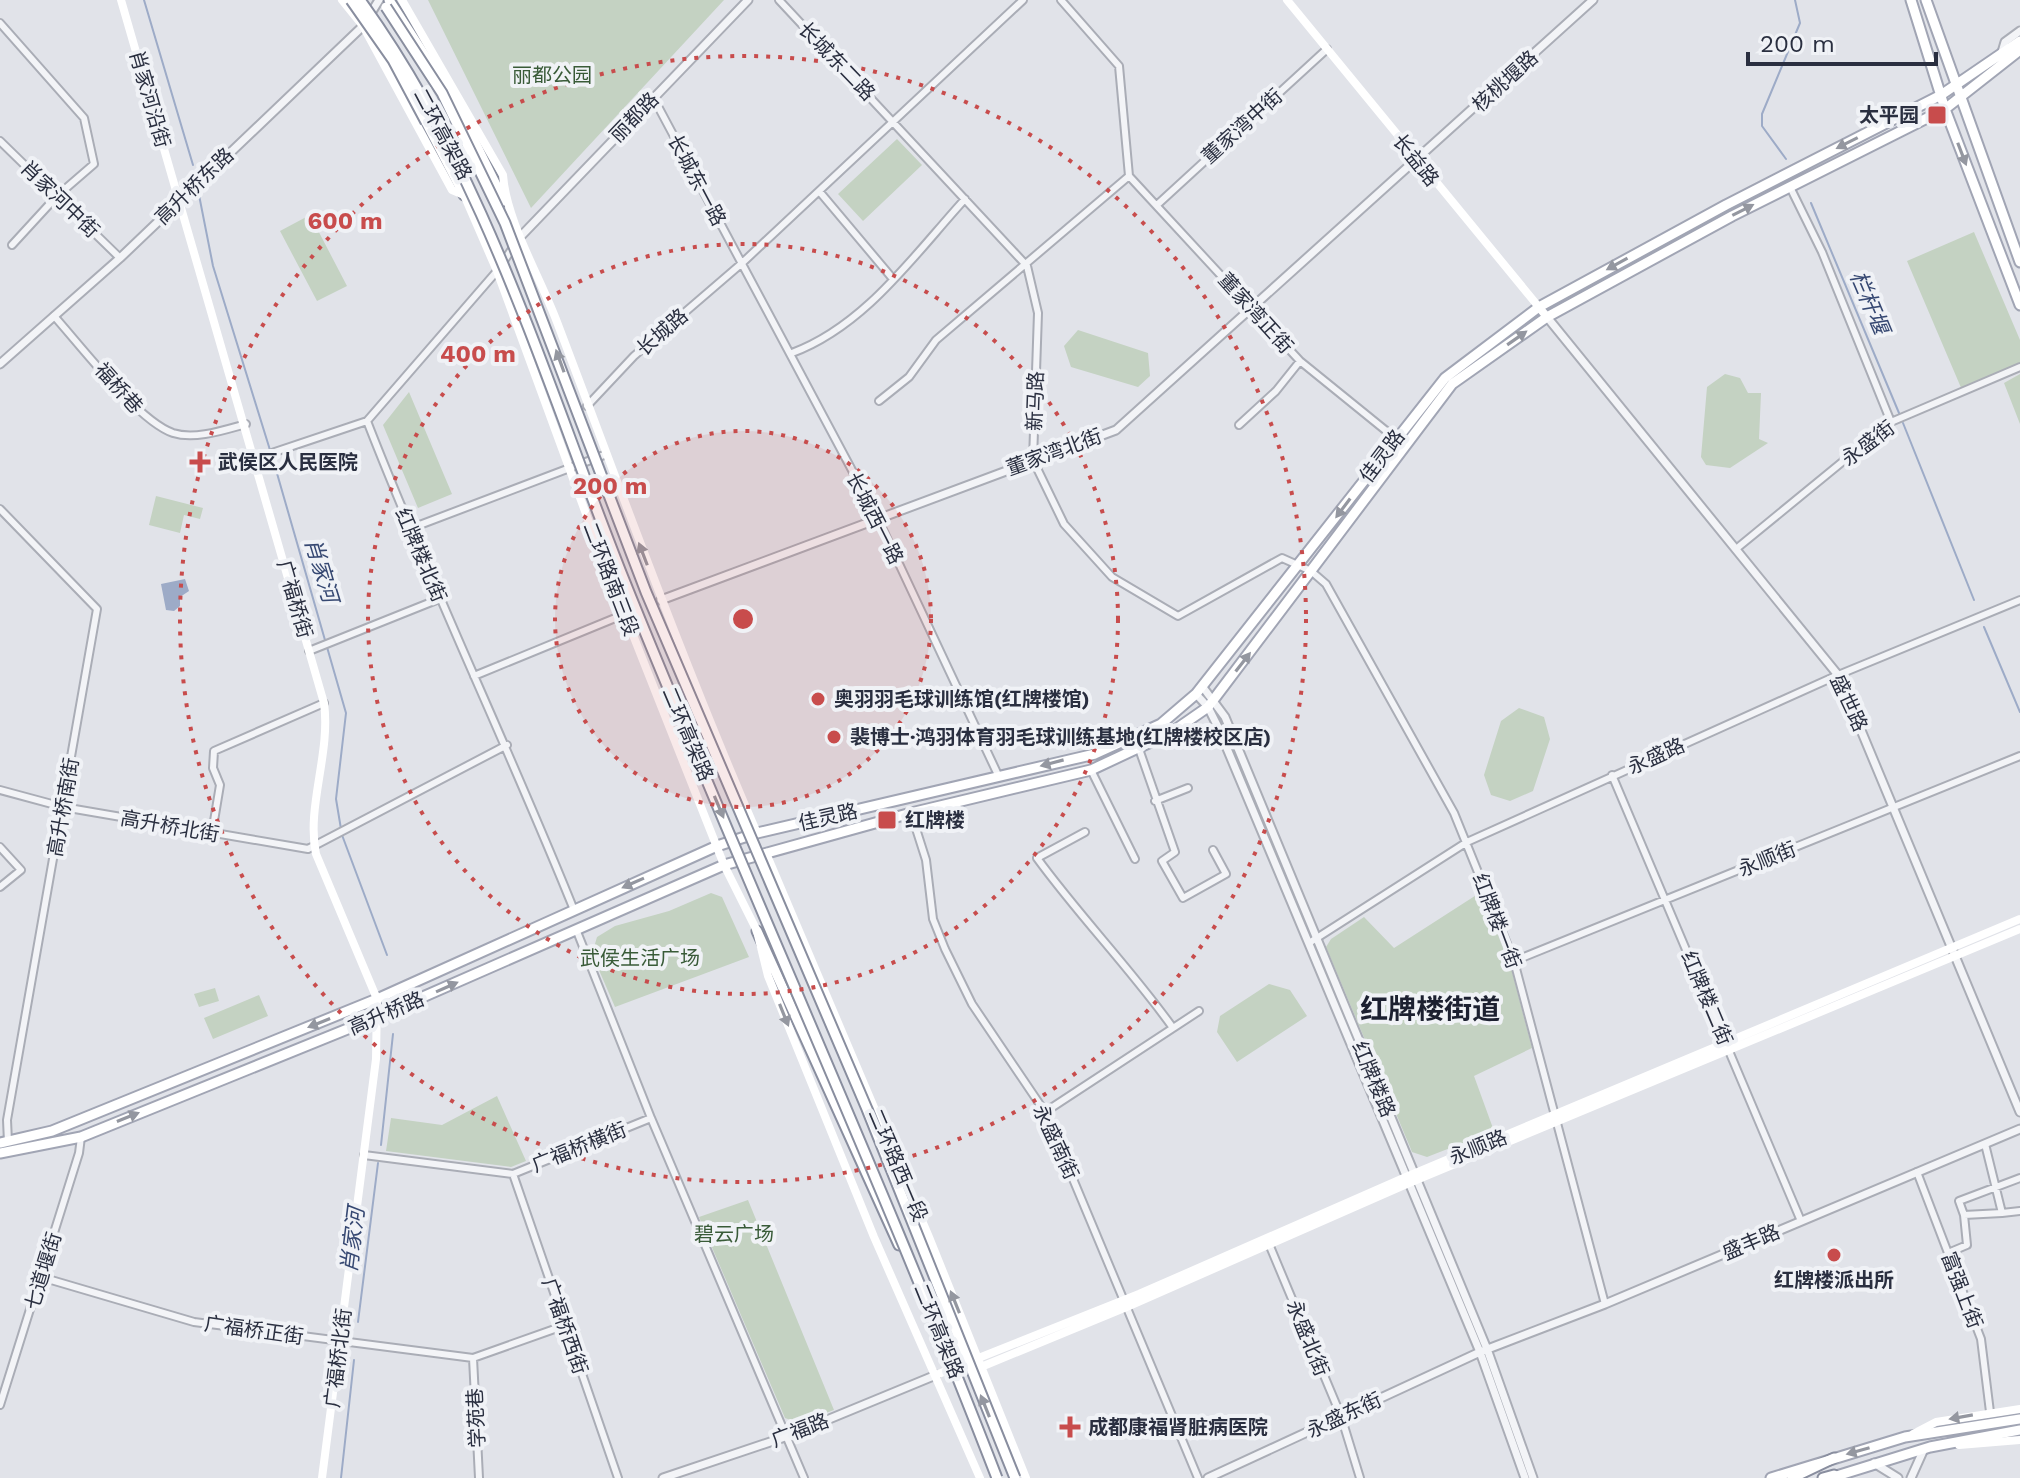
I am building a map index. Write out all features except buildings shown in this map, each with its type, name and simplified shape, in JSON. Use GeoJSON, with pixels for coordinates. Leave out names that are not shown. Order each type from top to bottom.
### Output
{"type":"FeatureCollection","features":[{"type":"Feature","properties":{"kind":"main road","name":"肖家河沿街"},"geometry":{"type":"LineString","coordinates":[[121,0],[179,199]]}},
{"type":"Feature","properties":{"kind":"main road","name":"二环路南三段"},"geometry":{"type":"LineString","coordinates":[[342,0],[363,26],[452,190],[464,195],[497,271],[625,614],[724,865]]}},
{"type":"Feature","properties":{"kind":"main road"},"geometry":{"type":"LineString","coordinates":[[351,0],[393,60],[464,195]]}},
{"type":"Feature","properties":{"kind":"main road","name":"二环高架路"},"geometry":{"type":"LineString","coordinates":[[360,0],[412,77],[501,255],[624,578],[924,1290],[997,1478]]}},
{"type":"Feature","properties":{"kind":"main road","name":"二环高架路"},"geometry":{"type":"LineString","coordinates":[[380,0],[442,93],[505,223],[646,592],[867,1109],[1015,1478]]}},
{"type":"Feature","properties":{"kind":"main road"},"geometry":{"type":"LineString","coordinates":[[389,0],[456,104],[504,201]]}},
{"type":"Feature","properties":{"kind":"main road","name":"二环路南三段"},"geometry":{"type":"LineString","coordinates":[[402,0],[503,175],[504,201],[522,235],[604,455],[757,833]]}},
{"type":"Feature","properties":{"kind":"main road","name":"长益路"},"geometry":{"type":"LineString","coordinates":[[1287,0],[1547,317]]}},
{"type":"Feature","properties":{"kind":"main road"},"geometry":{"type":"LineString","coordinates":[[1911,0],[1945,109],[2020,305]]}},
{"type":"Feature","properties":{"kind":"main road"},"geometry":{"type":"LineString","coordinates":[[1926,0],[1954,86],[2020,262]]}},
{"type":"Feature","properties":{"kind":"main road","name":"佳灵路"},"geometry":{"type":"LineString","coordinates":[[766,853],[911,813],[1091,770],[1172,732],[1211,703],[1452,384],[1547,317],[1790,186],[1945,109],[1960,99],[2020,41]]}},
{"type":"Feature","properties":{"kind":"main road","name":"佳灵路"},"geometry":{"type":"LineString","coordinates":[[757,833],[1095,754],[1130,741],[1161,724],[1199,690],[1445,378],[1539,307],[1726,205],[1941,95],[2020,50]]}},
{"type":"Feature","properties":{"kind":"main road","name":"广福桥街"},"geometry":{"type":"LineString","coordinates":[[179,199],[324,703],[327,735],[315,848],[377,999]]}},
{"type":"Feature","properties":{"kind":"main road"},"geometry":{"type":"LineString","coordinates":[[757,833],[766,853]]}},
{"type":"Feature","properties":{"kind":"main road","name":"高升桥路"},"geometry":{"type":"LineString","coordinates":[[4,1142],[52,1131],[120,1106],[377,999],[717,846],[757,833]]}},
{"type":"Feature","properties":{"kind":"main road","name":"高升桥路"},"geometry":{"type":"LineString","coordinates":[[0,1153],[81,1137],[377,1017],[724,865],[766,853]]}},
{"type":"Feature","properties":{"kind":"main road","name":"二环路西一段"},"geometry":{"type":"LineString","coordinates":[[766,853],[1026,1478]]}},
{"type":"Feature","properties":{"kind":"main road"},"geometry":{"type":"LineString","coordinates":[[724,865],[780,978],[888,1223],[924,1290]]}},
{"type":"Feature","properties":{"kind":"main road","name":"永顺路"},"geometry":{"type":"LineString","coordinates":[[936,1375],[979,1362],[1127,1302],[1411,1178],[1954,951],[2020,919]]}},
{"type":"Feature","properties":{"kind":"main road"},"geometry":{"type":"LineString","coordinates":[[1954,951],[2020,929]]}},
{"type":"Feature","properties":{"kind":"main road"},"geometry":{"type":"LineString","coordinates":[[757,931],[768,976],[874,1237],[980,1478]]}},
{"type":"Feature","properties":{"kind":"main road","name":"广福桥北街"},"geometry":{"type":"LineString","coordinates":[[322,1478],[376,1059],[377,999]]}},
{"type":"Feature","properties":{"kind":"main road"},"geometry":{"type":"LineString","coordinates":[[1127,1302],[1269,1244],[1411,1178]]}},
{"type":"Feature","properties":{"kind":"main road"},"geometry":{"type":"LineString","coordinates":[[1771,1478],[1905,1437],[2020,1409]]}},
{"type":"Feature","properties":{"kind":"main road"},"geometry":{"type":"LineString","coordinates":[[1990,1418],[2020,1419]]}},
{"type":"Feature","properties":{"kind":"main road"},"geometry":{"type":"LineString","coordinates":[[1823,1478],[1927,1448],[2020,1430]]}},
{"type":"Feature","properties":{"kind":"main road"},"geometry":{"type":"LineString","coordinates":[[1927,1448],[2020,1440]]}},
{"type":"Feature","properties":{"kind":"main road"},"geometry":{"type":"LineString","coordinates":[[1792,1478],[1834,1458]]}},
{"type":"Feature","properties":{"kind":"street","name":"高升桥东路"},"geometry":{"type":"LineString","coordinates":[[0,364],[120,258],[363,26],[380,0]]}},
{"type":"Feature","properties":{"kind":"street","name":"丽都路"},"geometry":{"type":"LineString","coordinates":[[522,235],[748,0]]}},
{"type":"Feature","properties":{"kind":"street","name":"长城东二路"},"geometry":{"type":"LineString","coordinates":[[779,0],[894,121]]}},
{"type":"Feature","properties":{"kind":"street","name":"长城路"},"geometry":{"type":"LineString","coordinates":[[587,406],[634,356],[741,264],[1023,0]]}},
{"type":"Feature","properties":{"kind":"street"},"geometry":{"type":"LineString","coordinates":[[879,401],[909,377],[936,340],[1016,268],[1027,266],[1129,176],[1119,66],[1061,0]]}},
{"type":"Feature","properties":{"kind":"street","name":"核桃堰路"},"geometry":{"type":"LineString","coordinates":[[1417,162],[1593,0]]}},
{"type":"Feature","properties":{"kind":"street"},"geometry":{"type":"LineString","coordinates":[[0,23],[84,118],[94,164],[57,196],[12,245]]}},
{"type":"Feature","properties":{"kind":"street"},"geometry":{"type":"LineString","coordinates":[[2020,31],[2005,42],[2004,58],[2020,60]]}},
{"type":"Feature","properties":{"kind":"street","name":"董家湾中街"},"geometry":{"type":"LineString","coordinates":[[1158,204],[1327,49]]}},
{"type":"Feature","properties":{"kind":"street","name":"长城东一路"},"geometry":{"type":"LineString","coordinates":[[653,97],[741,264]]}},
{"type":"Feature","properties":{"kind":"street","name":"新马路"},"geometry":{"type":"LineString","coordinates":[[894,121],[1027,266],[1038,313],[1033,460],[1064,524],[1112,577],[1178,616],[1282,558],[1311,571]]}},
{"type":"Feature","properties":{"kind":"street","name":"肖家河中街"},"geometry":{"type":"LineString","coordinates":[[0,141],[120,258]]}},
{"type":"Feature","properties":{"kind":"street","name":"董家湾北街"},"geometry":{"type":"LineString","coordinates":[[661,600],[1116,430],[1417,162]]}},
{"type":"Feature","properties":{"kind":"street","name":"董家湾正街"},"geometry":{"type":"LineString","coordinates":[[1129,176],[1300,361],[1395,438]]}},
{"type":"Feature","properties":{"kind":"street"},"geometry":{"type":"LineString","coordinates":[[1790,186],[1822,252],[1891,422]]}},
{"type":"Feature","properties":{"kind":"street"},"geometry":{"type":"LineString","coordinates":[[819,191],[893,279]]}},
{"type":"Feature","properties":{"kind":"street"},"geometry":{"type":"LineString","coordinates":[[792,353],[829,336],[858,314],[965,199]]}},
{"type":"Feature","properties":{"kind":"street"},"geometry":{"type":"LineString","coordinates":[[254,459],[367,421],[497,271],[522,235]]}},
{"type":"Feature","properties":{"kind":"street","name":"长城西一路"},"geometry":{"type":"LineString","coordinates":[[741,264],[792,353],[878,519],[999,777]]}},
{"type":"Feature","properties":{"kind":"street","name":"福桥巷"},"geometry":{"type":"LineString","coordinates":[[54,316],[149,421],[174,434],[207,434],[246,424]]}},
{"type":"Feature","properties":{"kind":"street","name":"盛世路"},"geometry":{"type":"LineString","coordinates":[[1547,317],[1838,675],[2020,1112]]}},
{"type":"Feature","properties":{"kind":"street"},"geometry":{"type":"LineString","coordinates":[[1239,425],[1276,391],[1300,361]]}},
{"type":"Feature","properties":{"kind":"street","name":"永盛街"},"geometry":{"type":"LineString","coordinates":[[1736,549],[1891,422],[2020,367]]}},
{"type":"Feature","properties":{"kind":"street","name":"红牌楼北街"},"geometry":{"type":"LineString","coordinates":[[367,421],[409,529],[507,745],[574,910]]}},
{"type":"Feature","properties":{"kind":"street"},"geometry":{"type":"LineString","coordinates":[[409,529],[604,455]]}},
{"type":"Feature","properties":{"kind":"street","name":"高升桥南街"},"geometry":{"type":"LineString","coordinates":[[0,509],[97,609],[4,1142]]}},
{"type":"Feature","properties":{"kind":"street","name":"红牌楼一街"},"geometry":{"type":"LineString","coordinates":[[1311,571],[1326,584],[1467,842],[1514,961],[1605,1304]]}},
{"type":"Feature","properties":{"kind":"street"},"geometry":{"type":"LineString","coordinates":[[309,651],[439,599]]}},
{"type":"Feature","properties":{"kind":"street","name":"永盛路"},"geometry":{"type":"LineString","coordinates":[[1312,941],[1467,842],[1838,675],[2020,600]]}},
{"type":"Feature","properties":{"kind":"street"},"geometry":{"type":"LineString","coordinates":[[474,676],[625,614]]}},
{"type":"Feature","properties":{"kind":"street","name":"红牌楼路"},"geometry":{"type":"LineString","coordinates":[[1199,690],[1211,703],[1312,941],[1484,1350],[1533,1478]]}},
{"type":"Feature","properties":{"kind":"street"},"geometry":{"type":"LineString","coordinates":[[212,833],[220,785],[213,768],[214,751],[324,703]]}},
{"type":"Feature","properties":{"kind":"street"},"geometry":{"type":"LineString","coordinates":[[315,848],[507,745]]}},
{"type":"Feature","properties":{"kind":"street"},"geometry":{"type":"LineString","coordinates":[[1139,749],[1175,852],[1162,861],[1183,898],[1226,874],[1213,850]]}},
{"type":"Feature","properties":{"kind":"street","name":"永顺街"},"geometry":{"type":"LineString","coordinates":[[1514,961],[2020,756]]}},
{"type":"Feature","properties":{"kind":"street"},"geometry":{"type":"LineString","coordinates":[[1091,770],[1135,859]]}},
{"type":"Feature","properties":{"kind":"street","name":"红牌楼二街"},"geometry":{"type":"LineString","coordinates":[[1612,775],[1801,1221]]}},
{"type":"Feature","properties":{"kind":"street"},"geometry":{"type":"LineString","coordinates":[[1155,801],[1188,788]]}},
{"type":"Feature","properties":{"kind":"street","name":"高升桥北街"},"geometry":{"type":"LineString","coordinates":[[0,790],[63,807],[315,848]]}},
{"type":"Feature","properties":{"kind":"street","name":"永盛南街"},"geometry":{"type":"LineString","coordinates":[[911,813],[926,860],[933,919],[945,949],[972,1004],[1045,1112],[1198,1478]]}},
{"type":"Feature","properties":{"kind":"street"},"geometry":{"type":"LineString","coordinates":[[1085,832],[1037,858],[1078,914],[1138,979],[1173,1028]]}},
{"type":"Feature","properties":{"kind":"street"},"geometry":{"type":"LineString","coordinates":[[0,847],[21,870],[0,887]]}},
{"type":"Feature","properties":{"kind":"street"},"geometry":{"type":"LineString","coordinates":[[576,929],[651,1118],[804,1478]]}},
{"type":"Feature","properties":{"kind":"street"},"geometry":{"type":"LineString","coordinates":[[1045,1112],[1199,1011]]}},
{"type":"Feature","properties":{"kind":"street","name":"广福桥横街"},"geometry":{"type":"LineString","coordinates":[[364,1155],[513,1174],[651,1118]]}},
{"type":"Feature","properties":{"kind":"street","name":"盛丰路"},"geometry":{"type":"LineString","coordinates":[[1484,1350],[1605,1304],[2020,1129]]}},
{"type":"Feature","properties":{"kind":"street","name":"七道堰街"},"geometry":{"type":"LineString","coordinates":[[0,1405],[79,1153],[81,1137]]}},
{"type":"Feature","properties":{"kind":"street"},"geometry":{"type":"LineString","coordinates":[[1985,1144],[2002,1213]]}},
{"type":"Feature","properties":{"kind":"street","name":"富强上街"},"geometry":{"type":"LineString","coordinates":[[1917,1172],[1981,1339],[1990,1418]]}},
{"type":"Feature","properties":{"kind":"street","name":"广福桥西街"},"geometry":{"type":"LineString","coordinates":[[513,1174],[618,1478]]}},
{"type":"Feature","properties":{"kind":"street"},"geometry":{"type":"LineString","coordinates":[[1948,1253],[1967,1245],[1964,1215],[1959,1201],[2020,1178]]}},
{"type":"Feature","properties":{"kind":"street"},"geometry":{"type":"LineString","coordinates":[[1964,1215],[2020,1211]]}},
{"type":"Feature","properties":{"kind":"street","name":"永盛北街"},"geometry":{"type":"LineString","coordinates":[[1269,1244],[1341,1416],[1360,1478]]}},
{"type":"Feature","properties":{"kind":"street","name":"广福桥正街"},"geometry":{"type":"LineString","coordinates":[[41,1277],[168,1317],[473,1358],[563,1326]]}},
{"type":"Feature","properties":{"kind":"street","name":"红牌楼路"},"geometry":{"type":"LineString","coordinates":[[1484,1350],[1525,1478]]}},
{"type":"Feature","properties":{"kind":"street","name":"永盛东街"},"geometry":{"type":"LineString","coordinates":[[1208,1478],[1484,1350]]}},
{"type":"Feature","properties":{"kind":"street","name":"学苑巷"},"geometry":{"type":"LineString","coordinates":[[473,1358],[479,1478]]}},
{"type":"Feature","properties":{"kind":"street","name":"广福路"},"geometry":{"type":"LineString","coordinates":[[663,1478],[788,1436],[936,1375]]}},
{"type":"Feature","properties":{"kind":"street"},"geometry":{"type":"LineString","coordinates":[[1911,1478],[1927,1448]]}},
{"type":"Feature","properties":{"kind":"street"},"geometry":{"type":"LineString","coordinates":[[1872,1463],[1898,1478]]}},
{"type":"Feature","properties":{"kind":"green space","name":"丽都公园"},"geometry":{"type":"Polygon","coordinates":[[[428,0],[724,0],[531,208],[428,0]]]}},
{"type":"Feature","properties":{"kind":"green space"},"geometry":{"type":"Polygon","coordinates":[[[897,139],[922,165],[863,221],[838,194],[897,139]]]}},
{"type":"Feature","properties":{"kind":"green space"},"geometry":{"type":"Polygon","coordinates":[[[310,215],[347,286],[317,301],[280,231],[310,215]]]}},
{"type":"Feature","properties":{"kind":"green space"},"geometry":{"type":"Polygon","coordinates":[[[1974,232],[2020,340],[2020,366],[1962,390],[1907,261],[1974,232]]]}},
{"type":"Feature","properties":{"kind":"green space"},"geometry":{"type":"Polygon","coordinates":[[[1078,330],[1148,353],[1150,376],[1138,387],[1071,367],[1064,346],[1078,330]]]}},
{"type":"Feature","properties":{"kind":"green space"},"geometry":{"type":"Polygon","coordinates":[[[1725,374],[1740,378],[1748,393],[1761,393],[1759,439],[1768,443],[1730,468],[1706,465],[1701,457],[1707,387],[1725,374]]]}},
{"type":"Feature","properties":{"kind":"green space"},"geometry":{"type":"Polygon","coordinates":[[[2020,374],[2020,424],[2004,383],[2020,374]]]}},
{"type":"Feature","properties":{"kind":"green space"},"geometry":{"type":"Polygon","coordinates":[[[409,392],[452,494],[418,508],[383,425],[409,392]]]}},
{"type":"Feature","properties":{"kind":"green space"},"geometry":{"type":"Polygon","coordinates":[[[156,496],[203,508],[200,519],[184,515],[180,533],[149,525],[156,496]]]}},
{"type":"Feature","properties":{"kind":"green space"},"geometry":{"type":"Polygon","coordinates":[[[1519,708],[1544,717],[1550,739],[1533,791],[1510,801],[1491,795],[1484,775],[1501,721],[1519,708]]]}},
{"type":"Feature","properties":{"kind":"green space"},"geometry":{"type":"Polygon","coordinates":[[[1481,892],[1510,964],[1532,1048],[1474,1076],[1494,1131],[1427,1157],[1412,1152],[1326,947],[1331,939],[1364,917],[1394,948],[1481,892]]]}},
{"type":"Feature","properties":{"kind":"green space","name":"武侯生活广场"},"geometry":{"type":"Polygon","coordinates":[[[711,893],[722,897],[749,957],[615,1007],[592,954],[597,937],[615,926],[669,911],[711,893]]]}},
{"type":"Feature","properties":{"kind":"green space"},"geometry":{"type":"Polygon","coordinates":[[[1269,984],[1290,990],[1307,1016],[1237,1062],[1217,1032],[1220,1016],[1269,984]]]}},
{"type":"Feature","properties":{"kind":"green space"},"geometry":{"type":"Polygon","coordinates":[[[215,988],[219,1001],[199,1007],[194,994],[215,988]]]}},
{"type":"Feature","properties":{"kind":"green space"},"geometry":{"type":"Polygon","coordinates":[[[259,995],[268,1016],[213,1039],[204,1018],[259,995]]]}},
{"type":"Feature","properties":{"kind":"green space"},"geometry":{"type":"Polygon","coordinates":[[[497,1096],[526,1161],[511,1167],[386,1151],[391,1118],[442,1125],[497,1096]]]}},
{"type":"Feature","properties":{"kind":"green space","name":"碧云广场"},"geometry":{"type":"Polygon","coordinates":[[[748,1200],[834,1410],[799,1423],[785,1418],[699,1217],[748,1200]]]}},
{"type":"Feature","properties":{"kind":"water"},"geometry":{"type":"Polygon","coordinates":[[[185,579],[189,591],[180,597],[180,606],[174,611],[166,610],[161,584],[185,579]]]}},
{"type":"Feature","properties":{"kind":"waterway","name":"肖家河"},"geometry":{"type":"LineString","coordinates":[[144,0],[193,165]]}},
{"type":"Feature","properties":{"kind":"waterway","name":"栏杆堰"},"geometry":{"type":"LineString","coordinates":[[1786,159],[1762,126],[1762,114],[1800,23],[1795,0]]}},
{"type":"Feature","properties":{"kind":"waterway","name":"肖家河"},"geometry":{"type":"LineString","coordinates":[[199,195],[213,266],[270,450]]}},
{"type":"Feature","properties":{"kind":"waterway","name":"栏杆堰"},"geometry":{"type":"LineString","coordinates":[[1811,203],[1899,413]]}},
{"type":"Feature","properties":{"kind":"waterway","name":"栏杆堰"},"geometry":{"type":"LineString","coordinates":[[1903,423],[1974,600]]}},
{"type":"Feature","properties":{"kind":"waterway","name":"肖家河"},"geometry":{"type":"LineString","coordinates":[[272,456],[346,713],[336,799],[342,835],[387,955]]}},
{"type":"Feature","properties":{"kind":"waterway","name":"栏杆堰"},"geometry":{"type":"LineString","coordinates":[[1984,627],[2020,712]]}},
{"type":"Feature","properties":{"kind":"waterway","name":"肖家河"},"geometry":{"type":"LineString","coordinates":[[381,1145],[393,1034]]}},
{"type":"Feature","properties":{"kind":"waterway","name":"肖家河"},"geometry":{"type":"LineString","coordinates":[[358,1322],[378,1163]]}},
{"type":"Feature","properties":{"kind":"waterway","name":"肖家河"},"geometry":{"type":"LineString","coordinates":[[341,1478],[354,1360]]}},
{"type":"Feature","properties":{"kind":"place","name":"太平园"},"geometry":{"type":"Point","coordinates":[1937,115]}},
{"type":"Feature","properties":{"kind":"place","name":"武侯区人民医院"},"geometry":{"type":"Point","coordinates":[200,462]}},
{"type":"Feature","properties":{"kind":"place","name":"奥羽羽毛球训练馆(红牌楼馆)"},"geometry":{"type":"Point","coordinates":[818,699]}},
{"type":"Feature","properties":{"kind":"place","name":"裴博士·鸿羽体育羽毛球训练基地(红牌楼校区店)"},"geometry":{"type":"Point","coordinates":[834,737]}},
{"type":"Feature","properties":{"kind":"place","name":"红牌楼"},"geometry":{"type":"Point","coordinates":[887,820]}},
{"type":"Feature","properties":{"kind":"place","name":"红牌楼派出所"},"geometry":{"type":"Point","coordinates":[1834,1255]}},
{"type":"Feature","properties":{"kind":"place","name":"成都康福肾脏病医院"},"geometry":{"type":"Point","coordinates":[1070,1427]}},
{"type":"Feature","properties":{"kind":"district","name":"红牌楼街道"},"geometry":{"type":"Point","coordinates":[1430,1009]}}]}
